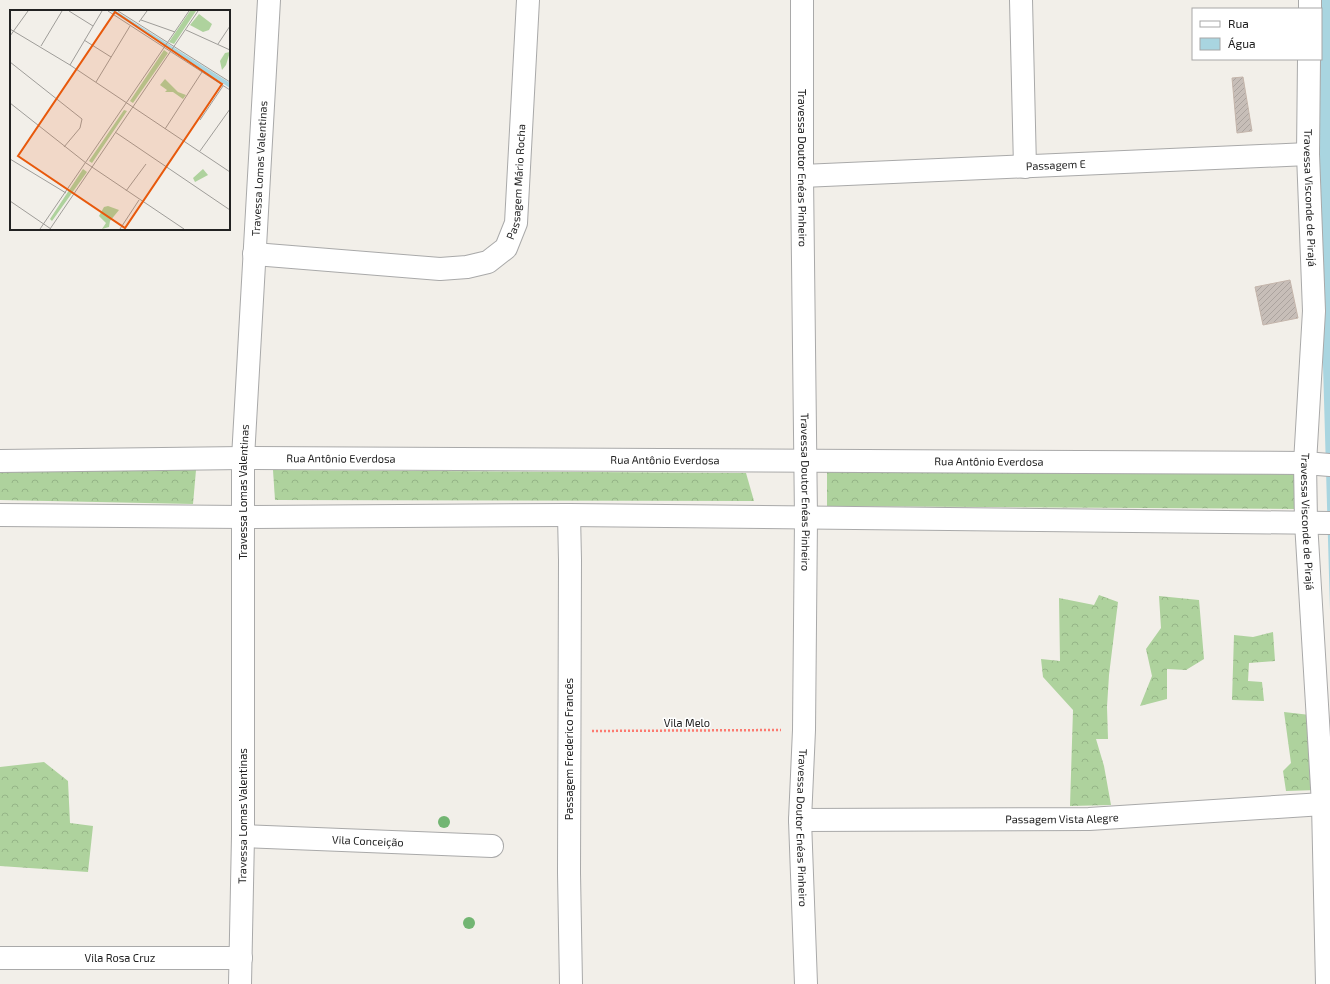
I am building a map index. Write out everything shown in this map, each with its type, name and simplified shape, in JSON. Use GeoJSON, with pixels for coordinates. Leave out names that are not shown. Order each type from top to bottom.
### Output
{"type":"FeatureCollection","features":[{"type":"Feature","properties":{"kind":"street","name":"Travessa Lomas Valentinas"},"geometry":{"type":"LineString","coordinates":[[240,984],[243,836],[243,458],[269,0]]}},
{"type":"Feature","properties":{"kind":"street","name":"Passagem Mário Rocha"},"geometry":{"type":"LineString","coordinates":[[254,254],[440,269],[467,267],[488,262],[506,248],[516,222],[528,0]]}},
{"type":"Feature","properties":{"kind":"street","name":"Travessa Doutor Enéas Pinheiro"},"geometry":{"type":"LineString","coordinates":[[802,0],[802,176],[806,518],[804,730],[800,820],[806,984]]}},
{"type":"Feature","properties":{"kind":"street"},"geometry":{"type":"LineString","coordinates":[[1021,0],[1025,166]]}},
{"type":"Feature","properties":{"kind":"street","name":"Travessa Visconde de Pirajá"},"geometry":{"type":"LineString","coordinates":[[1309,60],[1308,154],[1314,311],[1316,522],[1327,984]]}},
{"type":"Feature","properties":{"kind":"street","name":"Passagem E"},"geometry":{"type":"LineString","coordinates":[[802,176],[1308,154]]}},
{"type":"Feature","properties":{"kind":"street","name":"Rua Antônio Everdosa"},"geometry":{"type":"LineString","coordinates":[[0,461],[243,458],[1316,464]]}},
{"type":"Feature","properties":{"kind":"street"},"geometry":{"type":"LineString","coordinates":[[0,515],[243,517],[569,515],[1316,522]]}},
{"type":"Feature","properties":{"kind":"street","name":"Passagem Frederico Francês"},"geometry":{"type":"LineString","coordinates":[[569,515],[569,873],[571,984]]}},
{"type":"Feature","properties":{"kind":"street","name":"Passagem Vista Alegre"},"geometry":{"type":"LineString","coordinates":[[800,820],[1088,819],[1323,804]]}},
{"type":"Feature","properties":{"kind":"street","name":"Vila Conceição"},"geometry":{"type":"LineString","coordinates":[[243,836],[492,846]]}},
{"type":"Feature","properties":{"kind":"street","name":"Vila Rosa Cruz"},"geometry":{"type":"LineString","coordinates":[[0,958],[241,958]]}},
{"type":"Feature","properties":{"kind":"path","name":"Vila Melo"},"geometry":{"type":"LineString","coordinates":[[570,731],[804,730]]}},
{"type":"Feature","properties":{"kind":"green space"},"geometry":{"type":"Polygon","coordinates":[[[0,470],[196,470],[193,504],[0,500],[0,470]]]}},
{"type":"Feature","properties":{"kind":"green space"},"geometry":{"type":"Polygon","coordinates":[[[273,470],[746,473],[754,501],[275,500],[273,470]]]}},
{"type":"Feature","properties":{"kind":"green space"},"geometry":{"type":"Polygon","coordinates":[[[827,471],[1296,471],[1296,509],[827,506],[827,471]]]}},
{"type":"Feature","properties":{"kind":"green space"},"geometry":{"type":"Polygon","coordinates":[[[1099,595],[1118,602],[1109,675],[1107,707],[1108,739],[1096,739],[1104,766],[1111,805],[1070,806],[1073,710],[1043,677],[1041,659],[1060,661],[1059,598],[1094,605],[1099,595]]]}},
{"type":"Feature","properties":{"kind":"green space"},"geometry":{"type":"Polygon","coordinates":[[[1159,596],[1199,600],[1204,659],[1186,670],[1167,669],[1167,699],[1140,706],[1152,676],[1146,649],[1161,628],[1159,596]]]}},
{"type":"Feature","properties":{"kind":"green space"},"geometry":{"type":"Polygon","coordinates":[[[1273,632],[1275,661],[1249,663],[1248,681],[1262,682],[1264,701],[1232,700],[1234,635],[1253,637],[1273,632]]]}},
{"type":"Feature","properties":{"kind":"green space"},"geometry":{"type":"Polygon","coordinates":[[[1284,712],[1310,715],[1317,790],[1286,791],[1283,771],[1291,763],[1284,712]]]}},
{"type":"Feature","properties":{"kind":"green space"},"geometry":{"type":"Polygon","coordinates":[[[44,762],[68,781],[70,823],[93,826],[88,872],[0,866],[0,767],[44,762]]]}},
{"type":"Feature","properties":{"kind":"water"},"geometry":{"type":"Polygon","coordinates":[[[1320,0],[1330,0],[1330,610],[1317,154],[1319,60],[1322,60],[1322,8],[1320,8],[1320,0]]]}},
{"type":"Feature","properties":{"kind":"building"},"geometry":{"type":"Polygon","coordinates":[[[1243,77],[1252,131],[1237,133],[1232,78],[1243,77]]]}},
{"type":"Feature","properties":{"kind":"building"},"geometry":{"type":"Polygon","coordinates":[[[1290,280],[1298,318],[1263,325],[1255,287],[1290,280]]]}}]}
